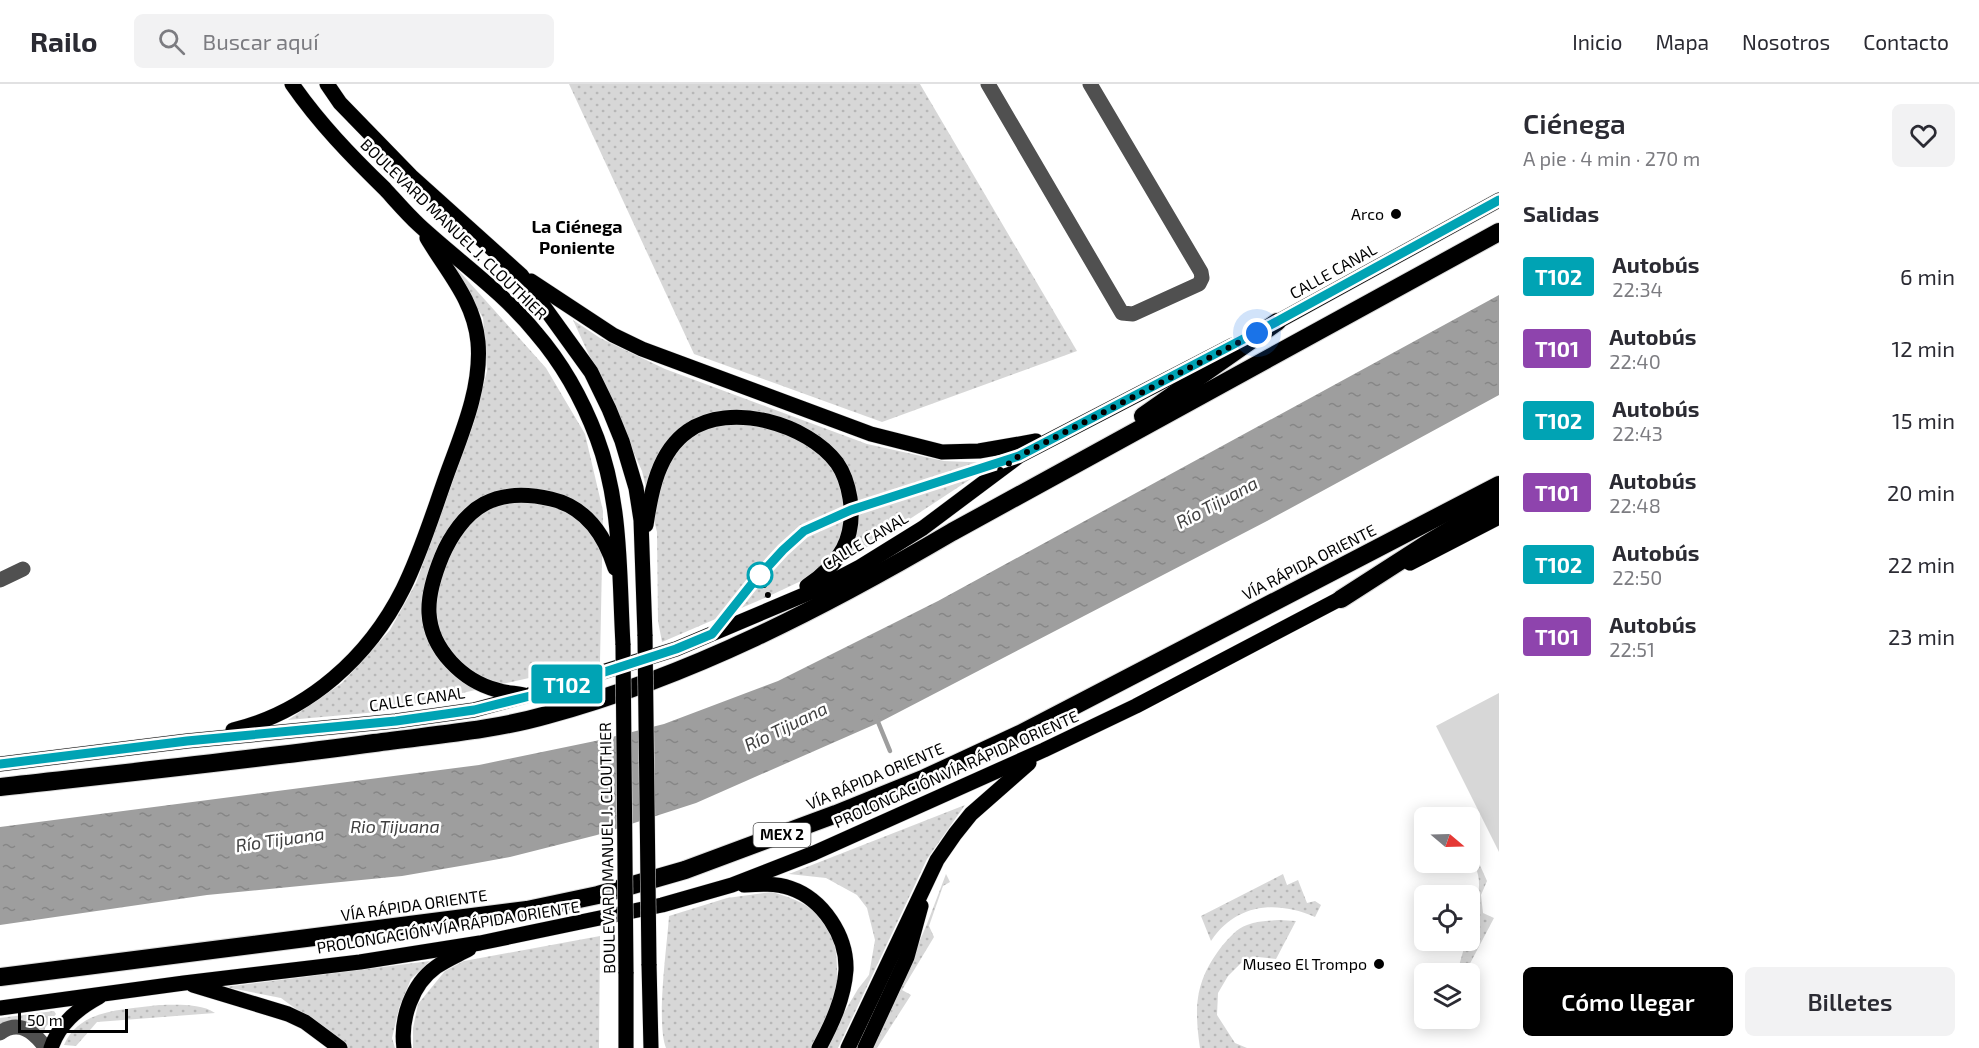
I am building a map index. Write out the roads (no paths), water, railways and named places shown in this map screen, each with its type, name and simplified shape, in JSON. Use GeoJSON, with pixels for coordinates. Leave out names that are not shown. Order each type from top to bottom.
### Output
{"type":"FeatureCollection","features":[{"type":"Feature","properties":{"kind":"highway"},"geometry":{"type":"LineString","coordinates":[[0,787],[341,748],[496,726],[555,713],[597,700],[708,659],[775,629],[882,573],[952,532],[1499,232]]}},
{"type":"Feature","properties":{"kind":"highway"},"geometry":{"type":"LineString","coordinates":[[1065,470],[1276,322]]}},
{"type":"Feature","properties":{"kind":"highway","name":"VÍA RÁPIDA ORIENTE"},"geometry":{"type":"LineString","coordinates":[[0,977],[527,910],[598,895],[686,870],[837,814],[925,778],[1020,734],[1499,485]]}},
{"type":"Feature","properties":{"kind":"highway"},"geometry":{"type":"LineString","coordinates":[[1341,599],[1499,501]]}},
{"type":"Feature","properties":{"kind":"main road","name":"BOULEVARD MANUEL J. CLOUTHIER"},"geometry":{"type":"LineString","coordinates":[[292,84],[322,123],[419,225],[491,287],[536,331],[555,357],[580,400],[597,439],[608,478],[618,534],[623,645],[626,972],[626,1024],[623,1048]]}},
{"type":"Feature","properties":{"kind":"main road","name":"BOULEVARD MANUEL J. CLOUTHIER"},"geometry":{"type":"LineString","coordinates":[[327,84],[340,103],[411,176],[521,275],[591,372],[622,441],[636,488],[641,519],[651,1048]]}},
{"type":"Feature","properties":{"kind":"main road","name":"CALLE CANAL"},"geometry":{"type":"LineString","coordinates":[[187,741],[396,721],[474,710],[530,696],[676,649],[818,589],[860,567],[923,528],[1019,456],[1276,322],[1499,200]]}},
{"type":"Feature","properties":{"kind":"main road"},"geometry":{"type":"LineString","coordinates":[[0,764],[187,741],[240,729],[269,719],[324,686],[354,660],[373,639],[403,589],[416,559],[454,453],[473,395],[478,370],[478,342],[473,318],[462,290],[442,264],[419,225]]}},
{"type":"Feature","properties":{"kind":"main road"},"geometry":{"type":"LineString","coordinates":[[521,275],[613,335],[871,435],[942,452],[990,450],[1056,437]]}},
{"type":"Feature","properties":{"kind":"main road"},"geometry":{"type":"LineString","coordinates":[[642,555],[652,489],[657,473],[667,455],[688,431],[703,423],[727,418],[750,418],[774,423],[797,432],[826,451],[843,472],[850,500],[851,529],[837,561],[822,576],[773,608]]}},
{"type":"Feature","properties":{"kind":"main road"},"geometry":{"type":"LineString","coordinates":[[530,696],[497,691],[478,683],[456,668],[438,644],[432,631],[429,613],[430,594],[437,570],[457,529],[471,513],[484,504],[504,497],[538,496],[556,500],[571,506],[598,529],[609,550],[620,584]]}},
{"type":"Feature","properties":{"kind":"main road","name":"PROLONGACIÓN VÍA RÁPIDA ORIENTE"},"geometry":{"type":"LineString","coordinates":[[0,1008],[360,962],[480,943],[662,905],[732,885],[814,853],[1044,750],[1136,706],[1499,518]]}},
{"type":"Feature","properties":{"kind":"main road"},"geometry":{"type":"LineString","coordinates":[[848,1048],[926,882],[955,834],[971,814],[1044,750]]}},
{"type":"Feature","properties":{"kind":"main road"},"geometry":{"type":"LineString","coordinates":[[865,1048],[907,957],[918,922],[926,882]]}},
{"type":"Feature","properties":{"kind":"main road"},"geometry":{"type":"LineString","coordinates":[[732,885],[768,885],[791,888],[819,907],[834,925],[844,948],[846,960],[844,981],[837,1009],[819,1048]]}},
{"type":"Feature","properties":{"kind":"main road"},"geometry":{"type":"LineString","coordinates":[[404,1048],[405,1020],[415,991],[435,968],[480,943]]}},
{"type":"Feature","properties":{"kind":"main road"},"geometry":{"type":"LineString","coordinates":[[184,983],[288,1014],[305,1022],[340,1048]]}},
{"type":"Feature","properties":{"kind":"main road"},"geometry":{"type":"LineString","coordinates":[[49,1048],[71,1016],[104,994]]}},
{"type":"Feature","properties":{"kind":"main road"},"geometry":{"type":"LineString","coordinates":[[651,1008],[659,1048]]}},
{"type":"Feature","properties":{"kind":"street"},"geometry":{"type":"LineString","coordinates":[[988,84],[1122,313],[1132,314],[1199,284],[1202,278],[1201,272],[1090,84]]}},
{"type":"Feature","properties":{"kind":"street"},"geometry":{"type":"LineString","coordinates":[[0,580],[23,569]]}},
{"type":"Feature","properties":{"kind":"street"},"geometry":{"type":"LineString","coordinates":[[0,1033],[11,1027],[23,1028],[38,1037],[49,1048]]}},
{"type":"Feature","properties":{"kind":"water","name":"Rio Tijuana"},"geometry":{"type":"Polygon","coordinates":[[[1499,295],[1499,395],[1267,521],[878,723],[696,803],[597,835],[510,857],[466,865],[402,876],[207,895],[0,925],[0,827],[479,765],[664,724],[778,681],[938,601],[1499,295]]]}},
{"type":"Feature","properties":{"kind":"waterway"},"geometry":{"type":"LineString","coordinates":[[876,717],[890,751]]}},
{"type":"Feature","properties":{"kind":"place","name":"Arco"},"geometry":{"type":"Point","coordinates":[1396,214]}},
{"type":"Feature","properties":{"kind":"place","name":"Museo El Trompo"},"geometry":{"type":"Point","coordinates":[1379,964]}},
{"type":"Feature","properties":{"kind":"district","name":"La Ciénega Poniente"},"geometry":{"type":"Point","coordinates":[577,237]}},
{"type":"Feature","properties":{"kind":"water label","name":"Río Tijuana"},"geometry":{"type":"Point","coordinates":[1217,503]}},
{"type":"Feature","properties":{"kind":"water label","name":"Río Tijuana"},"geometry":{"type":"Point","coordinates":[786,727]}},
{"type":"Feature","properties":{"kind":"water label","name":"Río Tijuana"},"geometry":{"type":"Point","coordinates":[280,840]}}]}
